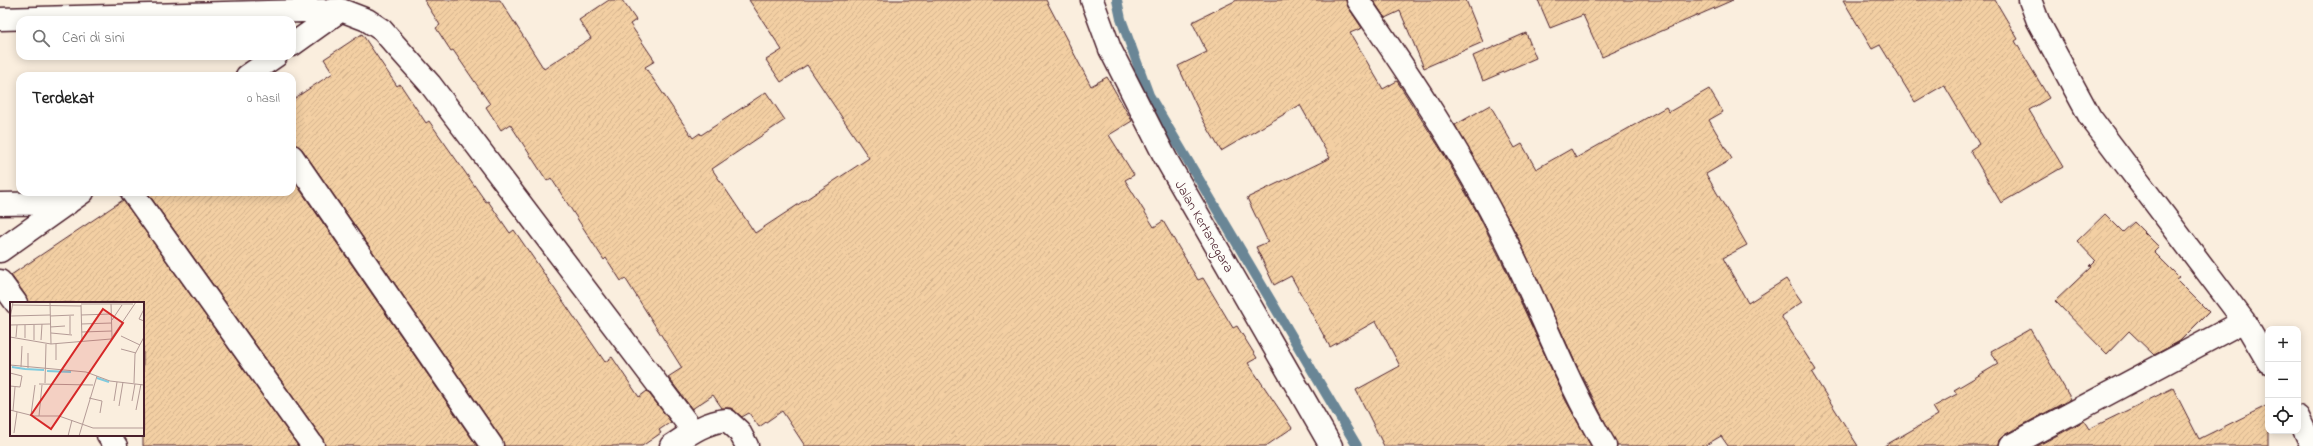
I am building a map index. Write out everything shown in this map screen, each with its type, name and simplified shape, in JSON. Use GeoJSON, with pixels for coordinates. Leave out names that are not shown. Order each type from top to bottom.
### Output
{"type":"FeatureCollection","features":[{"type":"Feature","properties":{"kind":"street","name":"Jalan Kertanegara"},"geometry":{"type":"LineString","coordinates":[[1092,0],[1110,49],[1166,159],[1331,446]]}},
{"type":"Feature","properties":{"kind":"street"},"geometry":{"type":"LineString","coordinates":[[1358,0],[1460,157],[1505,239],[1584,411],[1605,446]]}},
{"type":"Feature","properties":{"kind":"street"},"geometry":{"type":"LineString","coordinates":[[2030,0],[2038,21],[2090,117],[2244,321],[2265,357]]}},
{"type":"Feature","properties":{"kind":"street"},"geometry":{"type":"LineString","coordinates":[[114,16],[341,10],[367,20],[382,30],[430,84],[693,431]]}},
{"type":"Feature","properties":{"kind":"street"},"geometry":{"type":"LineString","coordinates":[[296,42],[341,10]]}},
{"type":"Feature","properties":{"kind":"street"},"geometry":{"type":"LineString","coordinates":[[0,19],[16,19]]}},
{"type":"Feature","properties":{"kind":"street"},"geometry":{"type":"LineString","coordinates":[[254,72],[270,60]]}},
{"type":"Feature","properties":{"kind":"street"},"geometry":{"type":"LineString","coordinates":[[296,162],[492,446]]}},
{"type":"Feature","properties":{"kind":"street"},"geometry":{"type":"LineString","coordinates":[[135,196],[313,446]]}},
{"type":"Feature","properties":{"kind":"street"},"geometry":{"type":"LineString","coordinates":[[0,204],[76,198]]}},
{"type":"Feature","properties":{"kind":"street"},"geometry":{"type":"LineString","coordinates":[[0,251],[76,198]]}},
{"type":"Feature","properties":{"kind":"street"},"geometry":{"type":"LineString","coordinates":[[0,281],[15,302]]}},
{"type":"Feature","properties":{"kind":"street"},"geometry":{"type":"LineString","coordinates":[[2010,446],[2244,321]]}},
{"type":"Feature","properties":{"kind":"street"},"geometry":{"type":"LineString","coordinates":[[671,446],[693,431],[714,421],[727,420],[739,431],[747,446]]}},
{"type":"Feature","properties":{"kind":"street"},"geometry":{"type":"LineString","coordinates":[[2301,425],[2308,445]]}},
{"type":"Feature","properties":{"kind":"street"},"geometry":{"type":"LineString","coordinates":[[109,436],[116,446]]}},
{"type":"Feature","properties":{"kind":"building"},"geometry":{"type":"Polygon","coordinates":[[[424,0],[500,0],[544,69],[591,38],[579,20],[609,0],[622,0],[636,20],[630,24],[655,61],[645,67],[693,138],[700,133],[701,135],[766,92],[785,120],[712,169],[755,233],[869,158],[807,65],[781,82],[766,60],[782,50],[749,0],[1046,0],[1091,86],[1107,77],[1132,121],[1109,135],[1134,175],[1125,180],[1154,227],[1163,221],[1198,280],[1203,278],[1233,328],[1237,326],[1257,358],[1248,363],[1292,428],[1266,446],[805,446],[782,411],[759,427],[749,413],[742,417],[731,408],[722,408],[713,395],[692,409],[668,377],[682,368],[625,278],[621,281],[606,258],[604,260],[551,178],[547,181],[510,124],[501,130],[486,107],[490,104],[436,28],[440,25],[424,0]]]}},
{"type":"Feature","properties":{"kind":"building"},"geometry":{"type":"Polygon","coordinates":[[[1237,0],[1346,0],[1348,7],[1362,28],[1350,33],[1383,89],[1397,81],[1443,153],[1478,214],[1506,270],[1566,401],[1591,446],[1384,446],[1356,390],[1400,366],[1376,321],[1330,347],[1291,276],[1274,285],[1256,247],[1268,242],[1247,198],[1330,158],[1300,105],[1221,151],[1203,120],[1178,66],[1207,52],[1192,22],[1237,0]]]}},
{"type":"Feature","properties":{"kind":"building"},"geometry":{"type":"Polygon","coordinates":[[[1373,0],[1466,0],[1483,42],[1424,68],[1400,11],[1385,18],[1373,0]]]}},
{"type":"Feature","properties":{"kind":"building"},"geometry":{"type":"Polygon","coordinates":[[[1538,0],[1733,0],[1602,57],[1583,15],[1550,28],[1538,0]]]}},
{"type":"Feature","properties":{"kind":"building"},"geometry":{"type":"Polygon","coordinates":[[[1843,0],[1995,0],[2018,39],[2015,41],[2049,98],[2029,110],[2063,167],[2001,203],[1970,150],[1979,144],[1944,85],[1915,102],[1880,45],[1872,49],[1843,0]]]}},
{"type":"Feature","properties":{"kind":"building"},"geometry":{"type":"Polygon","coordinates":[[[1526,33],[1536,58],[1483,81],[1473,56],[1526,33]]]}},
{"type":"Feature","properties":{"kind":"building"},"geometry":{"type":"Polygon","coordinates":[[[362,34],[397,86],[400,84],[426,123],[429,121],[486,202],[488,201],[510,233],[514,230],[605,362],[612,357],[639,397],[647,391],[671,422],[659,430],[661,433],[642,446],[504,446],[502,439],[302,149],[296,146],[296,97],[333,73],[324,59],[362,34]]]}},
{"type":"Feature","properties":{"kind":"building"},"geometry":{"type":"Polygon","coordinates":[[[1709,89],[1723,112],[1709,120],[1732,159],[1706,174],[1747,245],[1723,258],[1748,303],[1786,279],[1802,302],[1781,316],[1816,370],[1812,373],[1858,446],[1728,446],[1721,436],[1704,446],[1617,446],[1576,364],[1516,233],[1455,125],[1490,105],[1515,148],[1522,144],[1536,169],[1571,149],[1576,158],[1666,107],[1669,112],[1709,89]]]}},
{"type":"Feature","properties":{"kind":"building"},"geometry":{"type":"Polygon","coordinates":[[[296,184],[477,446],[325,446],[323,439],[150,196],[296,196],[296,184]]]}},
{"type":"Feature","properties":{"kind":"building"},"geometry":{"type":"Polygon","coordinates":[[[123,200],[298,446],[143,446],[144,302],[28,302],[26,296],[11,275],[123,200]]]}},
{"type":"Feature","properties":{"kind":"building"},"geometry":{"type":"Polygon","coordinates":[[[2105,214],[2123,232],[2134,222],[2159,247],[2154,252],[2179,277],[2176,279],[2209,312],[2180,341],[2154,355],[2129,331],[2107,354],[2055,301],[2091,267],[2089,266],[2095,260],[2077,241],[2105,214]]]}},
{"type":"Feature","properties":{"kind":"building"},"geometry":{"type":"Polygon","coordinates":[[[2030,329],[2071,399],[2004,435],[1999,440],[1998,446],[1884,446],[1938,415],[1933,407],[1957,394],[1954,390],[1998,364],[1991,351],[2030,329]]]}},
{"type":"Feature","properties":{"kind":"building"},"geometry":{"type":"Polygon","coordinates":[[[2173,388],[2199,439],[2265,406],[2265,434],[2268,434],[2268,446],[2037,446],[2084,421],[2089,429],[2173,388]]]}},
{"type":"Feature","properties":{"kind":"waterway"},"geometry":{"type":"LineString","coordinates":[[1117,0],[1121,19],[1149,95],[1357,446]]}}]}
